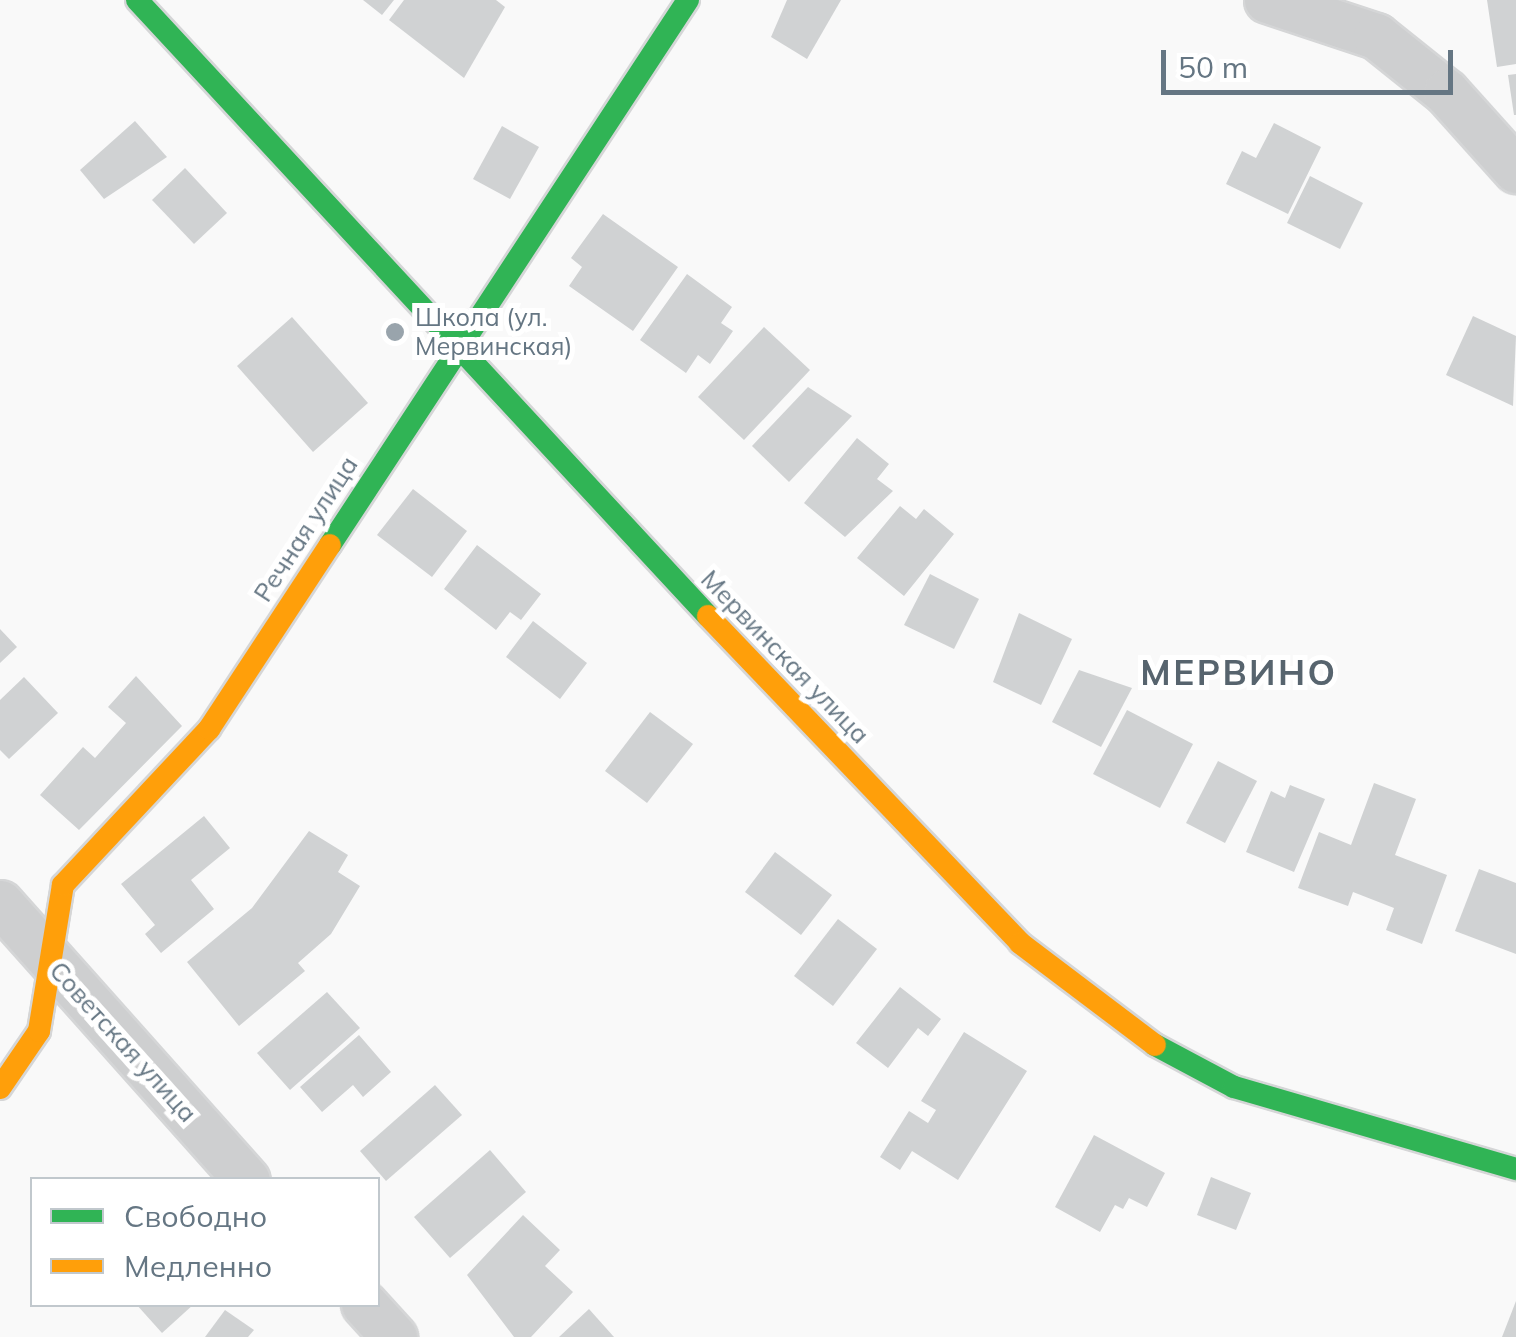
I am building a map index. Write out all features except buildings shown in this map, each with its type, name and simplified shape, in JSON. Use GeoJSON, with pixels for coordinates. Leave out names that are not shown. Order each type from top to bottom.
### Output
{"type":"FeatureCollection","features":[{"type":"Feature","properties":{"kind":"street","name":"Мервинская улица"},"geometry":{"type":"LineString","coordinates":[[137,0],[454,350],[1020,943],[1091,1000],[1234,1087],[1516,1169]]}},
{"type":"Feature","properties":{"kind":"street","name":"Речная улица"},"geometry":{"type":"LineString","coordinates":[[0,1088],[39,1031],[46,954],[63,885],[208,729],[688,0]]}},
{"type":"Feature","properties":{"kind":"street"},"geometry":{"type":"LineString","coordinates":[[1267,0],[1337,20],[1408,58],[1516,170]]}},
{"type":"Feature","properties":{"kind":"street","name":"Советская улица"},"geometry":{"type":"LineString","coordinates":[[0,903],[244,1177]]}},
{"type":"Feature","properties":{"kind":"street"},"geometry":{"type":"LineString","coordinates":[[367,1307],[394,1337]]}},
{"type":"Feature","properties":{"kind":"traffic: fast"},"geometry":{"type":"LineString","coordinates":[[137,0],[708,616]]}},
{"type":"Feature","properties":{"kind":"traffic: fast"},"geometry":{"type":"LineString","coordinates":[[330,545],[688,0]]}},
{"type":"Feature","properties":{"kind":"traffic: fast"},"geometry":{"type":"LineString","coordinates":[[1155,1045],[1234,1087],[1516,1169]]}},
{"type":"Feature","properties":{"kind":"traffic: slow"},"geometry":{"type":"LineString","coordinates":[[0,1088],[39,1031],[63,885],[209,729],[330,545]]}},
{"type":"Feature","properties":{"kind":"traffic: slow"},"geometry":{"type":"LineString","coordinates":[[708,616],[1020,943],[1155,1045]]}},
{"type":"Feature","properties":{"kind":"place","name":"Школа (ул. Мервинская)"},"geometry":{"type":"Point","coordinates":[395,332]}},
{"type":"Feature","properties":{"kind":"district","name":"МЕРВИНО"},"geometry":{"type":"Point","coordinates":[1239,672]}}]}
